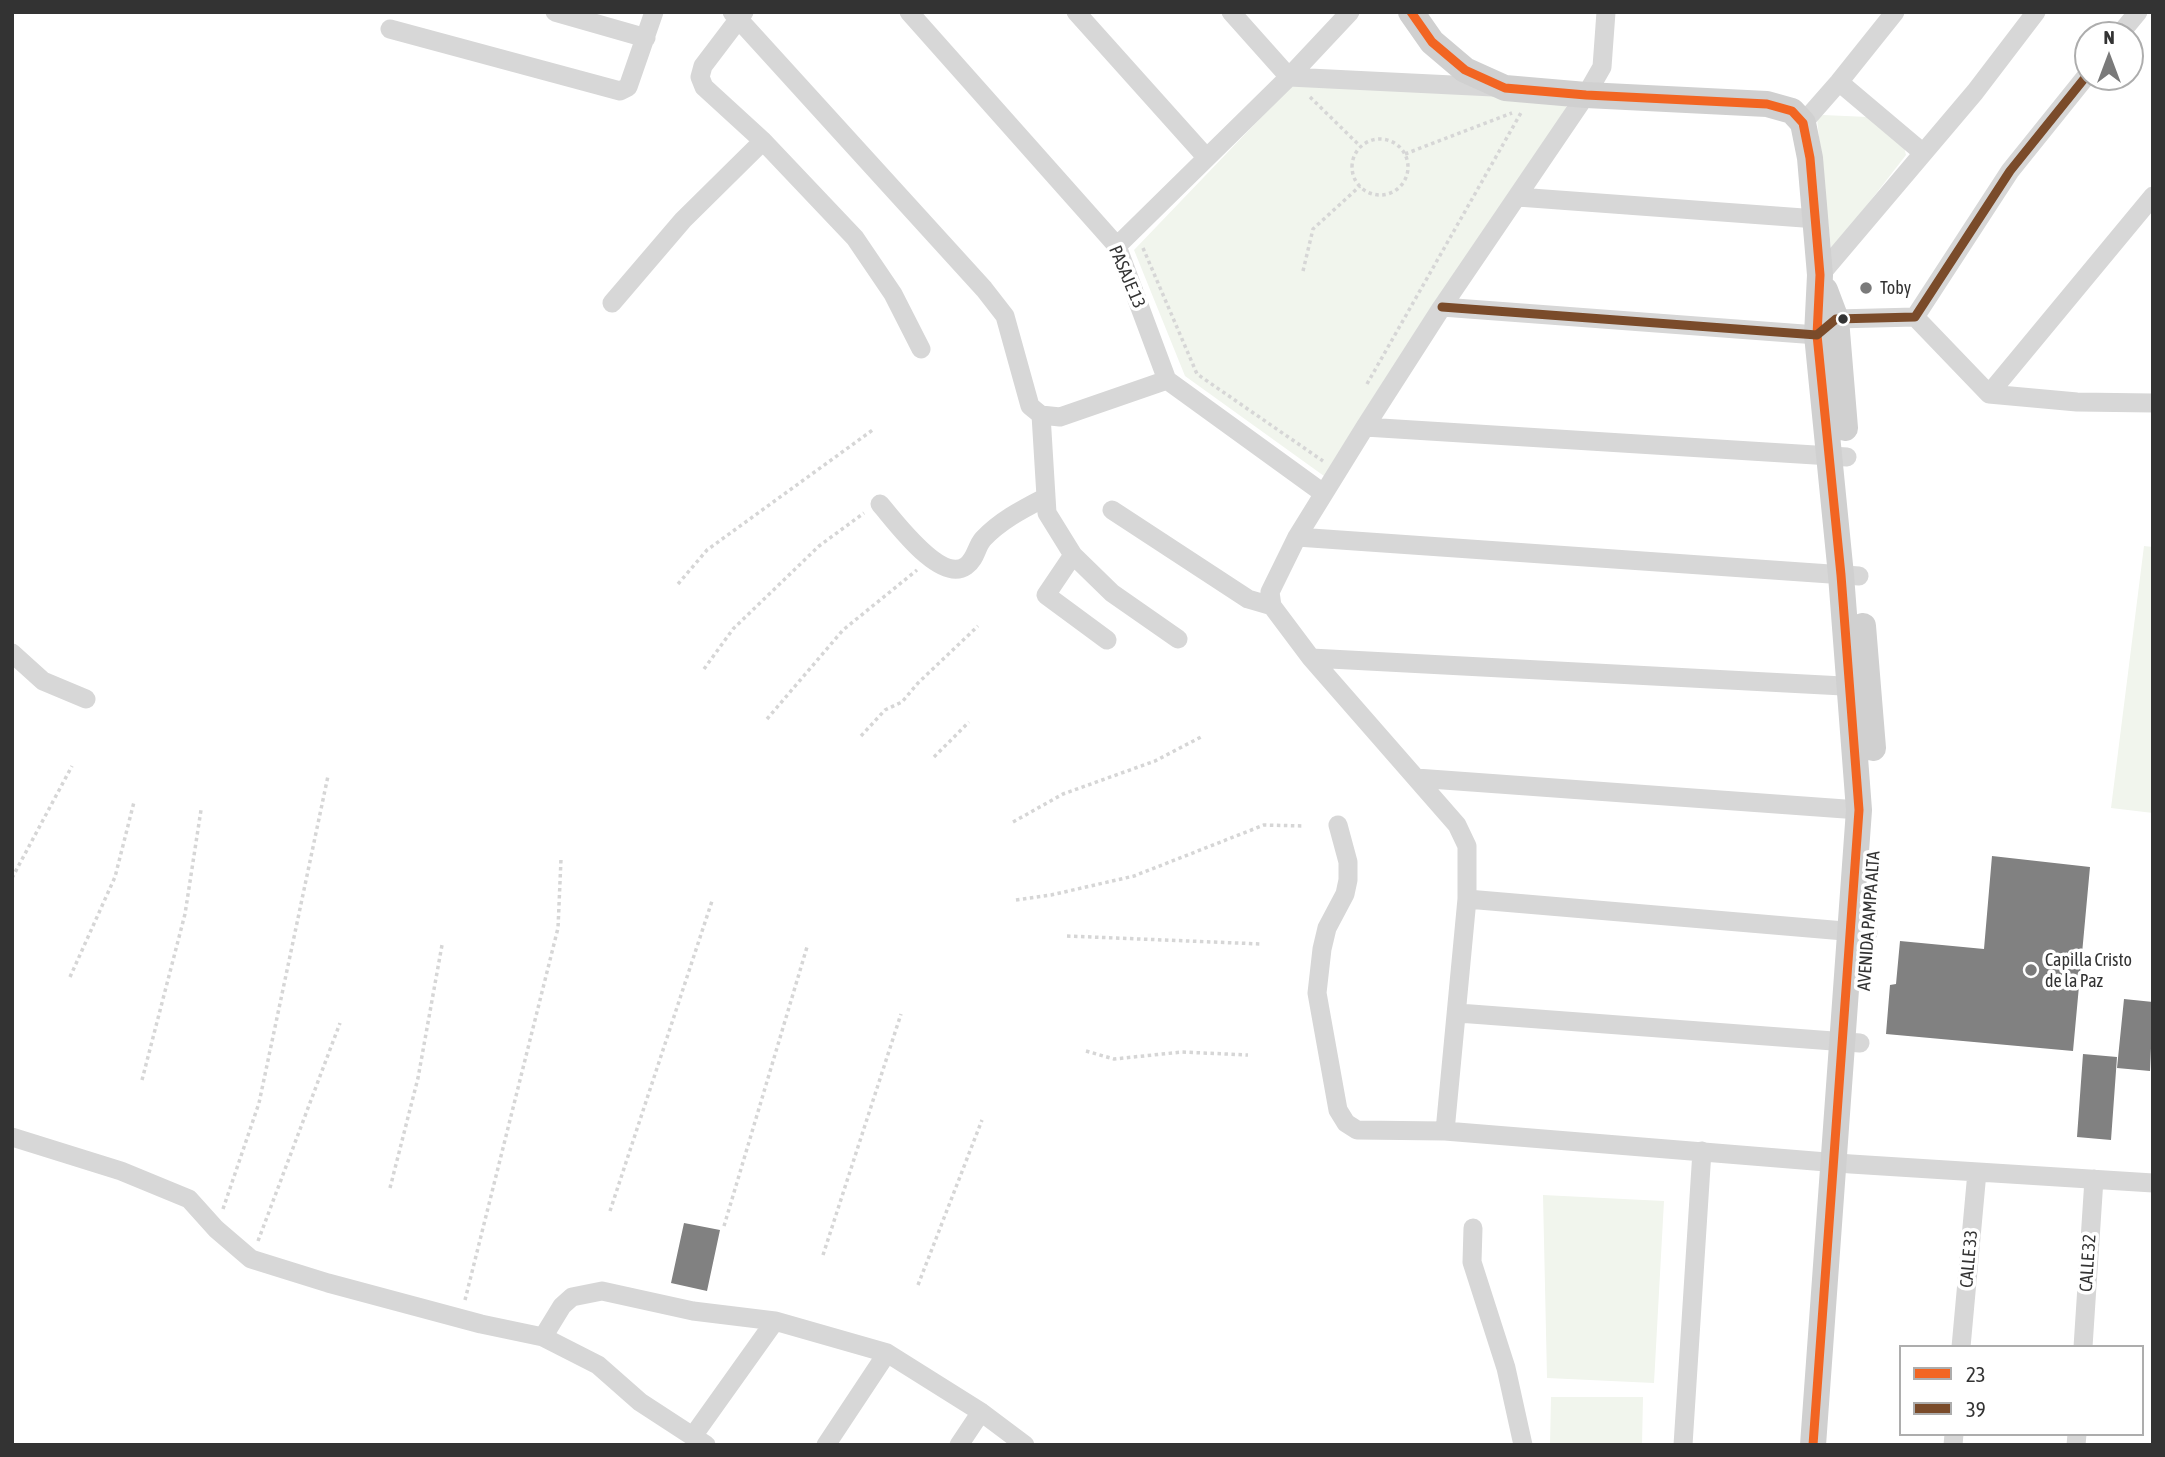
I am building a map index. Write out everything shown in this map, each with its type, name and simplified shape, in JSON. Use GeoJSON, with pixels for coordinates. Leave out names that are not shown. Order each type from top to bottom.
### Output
{"type":"FeatureCollection","features":[{"type":"Feature","properties":{"kind":"street"},"geometry":{"type":"LineString","coordinates":[[555,12],[646,38]]}},
{"type":"Feature","properties":{"kind":"street"},"geometry":{"type":"LineString","coordinates":[[390,29],[620,91],[628,87],[654,12]]}},
{"type":"Feature","properties":{"kind":"street","name":"PASAJE 13"},"geometry":{"type":"LineString","coordinates":[[909,12],[1117,246],[1167,380]]}},
{"type":"Feature","properties":{"kind":"street"},"geometry":{"type":"LineString","coordinates":[[1076,12],[1206,157]]}},
{"type":"Feature","properties":{"kind":"street"},"geometry":{"type":"LineString","coordinates":[[1231,12],[1295,83],[1505,88],[1767,104],[1792,111],[1803,123],[1895,13]]}},
{"type":"Feature","properties":{"kind":"street"},"geometry":{"type":"LineString","coordinates":[[1117,246],[1206,157],[1295,83],[1350,12]]}},
{"type":"Feature","properties":{"kind":"street"},"geometry":{"type":"LineString","coordinates":[[1411,12],[1432,42],[1465,69],[1505,88]]}},
{"type":"Feature","properties":{"kind":"street"},"geometry":{"type":"LineString","coordinates":[[1445,1131],[1467,899],[1467,846],[1457,825],[1311,658],[1272,606],[1270,592],[1297,537],[1365,427],[1442,307],[1586,95],[1602,67],[1605,12]]}},
{"type":"Feature","properties":{"kind":"street"},"geometry":{"type":"LineString","coordinates":[[1878,12],[1895,13]]}},
{"type":"Feature","properties":{"kind":"street"},"geometry":{"type":"LineString","coordinates":[[1820,275],[1975,92],[2036,12]]}},
{"type":"Feature","properties":{"kind":"street"},"geometry":{"type":"LineString","coordinates":[[921,349],[893,294],[855,239],[763,141],[704,87],[700,77],[703,66],[739,14],[998,307],[1004,316],[1030,406],[1041,415],[1060,417],[1167,380],[1323,494]]}},
{"type":"Feature","properties":{"kind":"street"},"geometry":{"type":"LineString","coordinates":[[1839,82],[1922,152]]}},
{"type":"Feature","properties":{"kind":"street"},"geometry":{"type":"LineString","coordinates":[[1915,317],[2010,171],[2074,91]]}},
{"type":"Feature","properties":{"kind":"street","name":"AVENIDA PAMPA ALTA"},"geometry":{"type":"LineString","coordinates":[[1803,123],[1817,219],[1820,275],[1860,687],[1875,811],[1860,932],[1843,1163],[1829,1445]]}},
{"type":"Feature","properties":{"kind":"street"},"geometry":{"type":"LineString","coordinates":[[612,303],[683,220],[763,141]]}},
{"type":"Feature","properties":{"kind":"street"},"geometry":{"type":"LineString","coordinates":[[1989,394],[2153,196]]}},
{"type":"Feature","properties":{"kind":"street"},"geometry":{"type":"LineString","coordinates":[[1518,197],[1817,219]]}},
{"type":"Feature","properties":{"kind":"street"},"geometry":{"type":"LineString","coordinates":[[1442,307],[1827,327],[1915,317]]}},
{"type":"Feature","properties":{"kind":"street"},"geometry":{"type":"LineString","coordinates":[[1915,317],[1989,394],[2077,402],[2153,403]]}},
{"type":"Feature","properties":{"kind":"street"},"geometry":{"type":"LineString","coordinates":[[1041,415],[1047,513],[1073,555],[1112,593],[1178,639]]}},
{"type":"Feature","properties":{"kind":"street"},"geometry":{"type":"LineString","coordinates":[[1365,427],[1839,456]]}},
{"type":"Feature","properties":{"kind":"street"},"geometry":{"type":"LineString","coordinates":[[880,504],[929,559],[954,569],[963,568],[974,558],[981,541],[999,524],[1046,497]]}},
{"type":"Feature","properties":{"kind":"street"},"geometry":{"type":"LineString","coordinates":[[1112,510],[1248,600],[1272,606]]}},
{"type":"Feature","properties":{"kind":"street"},"geometry":{"type":"LineString","coordinates":[[1297,537],[1850,576]]}},
{"type":"Feature","properties":{"kind":"street"},"geometry":{"type":"LineString","coordinates":[[1073,555],[1046,595],[1107,640]]}},
{"type":"Feature","properties":{"kind":"street"},"geometry":{"type":"LineString","coordinates":[[12,653],[43,681],[86,699]]}},
{"type":"Feature","properties":{"kind":"street"},"geometry":{"type":"LineString","coordinates":[[1311,658],[1860,687]]}},
{"type":"Feature","properties":{"kind":"street","name":"AVENIDA PAMPA ALTA"},"geometry":{"type":"LineString","coordinates":[[1860,687],[1860,932]]}},
{"type":"Feature","properties":{"kind":"street"},"geometry":{"type":"LineString","coordinates":[[1416,778],[1859,810]]}},
{"type":"Feature","properties":{"kind":"street"},"geometry":{"type":"LineString","coordinates":[[1338,825],[1348,862],[1348,880],[1345,894],[1327,928],[1317,993],[1338,1110],[1346,1123],[1357,1130],[1445,1131],[1843,1163],[2153,1183]]}},
{"type":"Feature","properties":{"kind":"street"},"geometry":{"type":"LineString","coordinates":[[1467,899],[1860,932]]}},
{"type":"Feature","properties":{"kind":"street"},"geometry":{"type":"LineString","coordinates":[[1458,1013],[1852,1043]]}},
{"type":"Feature","properties":{"kind":"street"},"geometry":{"type":"LineString","coordinates":[[12,1137],[121,1171],[189,1199],[216,1229],[251,1259],[328,1283],[543,1337],[598,1365],[640,1402],[699,1441],[775,1321]]}},
{"type":"Feature","properties":{"kind":"street"},"geometry":{"type":"LineString","coordinates":[[1683,1445],[1702,1151]]}},
{"type":"Feature","properties":{"kind":"street","name":"AVENIDA PAMPA ALTA"},"geometry":{"type":"LineString","coordinates":[[1813,1445],[1843,1163]]}},
{"type":"Feature","properties":{"kind":"street","name":"CALLE 33"},"geometry":{"type":"LineString","coordinates":[[1961,1345],[1977,1172]]}},
{"type":"Feature","properties":{"kind":"street","name":"CALLE 32"},"geometry":{"type":"LineString","coordinates":[[2083,1345],[2094,1180]]}},
{"type":"Feature","properties":{"kind":"street"},"geometry":{"type":"LineString","coordinates":[[1472,1228],[1472,1262],[1506,1368],[1523,1445]]}},
{"type":"Feature","properties":{"kind":"street"},"geometry":{"type":"LineString","coordinates":[[543,1337],[562,1306],[572,1297],[601,1291],[693,1311],[775,1321],[887,1353],[981,1412],[1025,1445]]}},
{"type":"Feature","properties":{"kind":"street"},"geometry":{"type":"LineString","coordinates":[[826,1445],[887,1353]]}},
{"type":"Feature","properties":{"kind":"street"},"geometry":{"type":"LineString","coordinates":[[959,1445],[981,1412]]}},
{"type":"Feature","properties":{"kind":"path"},"geometry":{"type":"LineString","coordinates":[[1295,83],[1361,147]]}},
{"type":"Feature","properties":{"kind":"path"},"geometry":{"type":"LineString","coordinates":[[1365,388],[1523,108],[1405,154]]}},
{"type":"Feature","properties":{"kind":"path"},"geometry":{"type":"LineString","coordinates":[[1384,139],[1399,146],[1405,154],[1408,170],[1406,179],[1394,192],[1376,194],[1360,186],[1352,170],[1355,153],[1361,147],[1368,142],[1384,139]]}},
{"type":"Feature","properties":{"kind":"path"},"geometry":{"type":"LineString","coordinates":[[1304,271],[1313,229],[1360,186]]}},
{"type":"Feature","properties":{"kind":"path"},"geometry":{"type":"LineString","coordinates":[[1143,246],[1197,374],[1323,461]]}},
{"type":"Feature","properties":{"kind":"path"},"geometry":{"type":"LineString","coordinates":[[678,584],[707,550],[874,429]]}},
{"type":"Feature","properties":{"kind":"path"},"geometry":{"type":"LineString","coordinates":[[704,669],[733,629],[819,546],[880,504]]}},
{"type":"Feature","properties":{"kind":"path"},"geometry":{"type":"LineString","coordinates":[[767,719],[843,630],[929,559]]}},
{"type":"Feature","properties":{"kind":"path"},"geometry":{"type":"LineString","coordinates":[[861,736],[886,710],[902,702],[918,683],[978,626]]}},
{"type":"Feature","properties":{"kind":"path"},"geometry":{"type":"LineString","coordinates":[[934,757],[969,722]]}},
{"type":"Feature","properties":{"kind":"path"},"geometry":{"type":"LineString","coordinates":[[1013,822],[1063,794],[1098,779],[1117,776],[1142,766],[1201,737]]}},
{"type":"Feature","properties":{"kind":"path"},"geometry":{"type":"LineString","coordinates":[[12,878],[72,766]]}},
{"type":"Feature","properties":{"kind":"path"},"geometry":{"type":"LineString","coordinates":[[216,1229],[259,1103],[328,776]]}},
{"type":"Feature","properties":{"kind":"path"},"geometry":{"type":"LineString","coordinates":[[70,977],[114,877],[134,802]]}},
{"type":"Feature","properties":{"kind":"path"},"geometry":{"type":"LineString","coordinates":[[142,1080],[185,914],[201,810]]}},
{"type":"Feature","properties":{"kind":"path"},"geometry":{"type":"LineString","coordinates":[[1016,900],[1134,876],[1264,825],[1304,826]]}},
{"type":"Feature","properties":{"kind":"path"},"geometry":{"type":"LineString","coordinates":[[461,1317],[558,928],[561,859]]}},
{"type":"Feature","properties":{"kind":"path"},"geometry":{"type":"LineString","coordinates":[[610,1211],[712,901]]}},
{"type":"Feature","properties":{"kind":"path"},"geometry":{"type":"LineString","coordinates":[[1066,936],[1261,943]]}},
{"type":"Feature","properties":{"kind":"path"},"geometry":{"type":"LineString","coordinates":[[390,1188],[418,1079],[442,945]]}},
{"type":"Feature","properties":{"kind":"path"},"geometry":{"type":"LineString","coordinates":[[724,1226],[807,947]]}},
{"type":"Feature","properties":{"kind":"path"},"geometry":{"type":"LineString","coordinates":[[823,1255],[901,1014]]}},
{"type":"Feature","properties":{"kind":"path"},"geometry":{"type":"LineString","coordinates":[[251,1259],[340,1023]]}},
{"type":"Feature","properties":{"kind":"path"},"geometry":{"type":"LineString","coordinates":[[1086,1051],[1114,1059],[1182,1052],[1248,1055]]}},
{"type":"Feature","properties":{"kind":"path"},"geometry":{"type":"LineString","coordinates":[[918,1286],[982,1120]]}},
{"type":"Feature","properties":{"kind":"shaded area"},"geometry":{"type":"Polygon","coordinates":[[[1296,81],[1561,100],[1568,109],[1324,476],[1185,376],[1134,250],[1296,81]]]}},
{"type":"Feature","properties":{"kind":"shaded area"},"geometry":{"type":"Polygon","coordinates":[[[1823,115],[1868,117],[1904,147],[1906,155],[1831,248],[1817,119],[1823,115]]]}},
{"type":"Feature","properties":{"kind":"shaded area"},"geometry":{"type":"Polygon","coordinates":[[[2144,546],[2153,547],[2153,813],[2111,808],[2144,546]]]}},
{"type":"Feature","properties":{"kind":"shaded area"},"geometry":{"type":"Polygon","coordinates":[[[1543,1195],[1664,1201],[1654,1383],[1547,1378],[1543,1195]]]}},
{"type":"Feature","properties":{"kind":"shaded area"},"geometry":{"type":"Polygon","coordinates":[[[1551,1397],[1643,1397],[1642,1445],[1550,1445],[1551,1397]]]}},
{"type":"Feature","properties":{"kind":"building","name":"Capilla Cristo de la Paz"},"geometry":{"type":"Polygon","coordinates":[[[1992,856],[2090,867],[2073,1051],[1886,1034],[1890,985],[1896,984],[1900,941],[1984,949],[1992,856]]]}},
{"type":"Feature","properties":{"kind":"building"},"geometry":{"type":"Polygon","coordinates":[[[2124,999],[2153,1002],[2150,1071],[2117,1068],[2124,999]]]}},
{"type":"Feature","properties":{"kind":"building"},"geometry":{"type":"Polygon","coordinates":[[[2083,1054],[2117,1057],[2111,1140],[2077,1137],[2083,1054]]]}},
{"type":"Feature","properties":{"kind":"building"},"geometry":{"type":"Polygon","coordinates":[[[684,1223],[720,1230],[707,1291],[671,1283],[684,1223]]]}},
{"type":"Feature","properties":{"kind":"transit line","name":"23"},"geometry":{"type":"LineString","coordinates":[[1411,12],[1432,42],[1465,70],[1505,88],[1767,104],[1792,111],[1803,123],[1810,158],[1820,275],[1817,335],[1841,575],[1859,810],[1813,1445]]}},
{"type":"Feature","properties":{"kind":"transit line","name":"39"},"geometry":{"type":"LineString","coordinates":[[1442,307],[1817,335],[1836,319],[1915,317],[2010,171],[2074,91]]}},
{"type":"Feature","properties":{"kind":"place","name":"Toby"},"geometry":{"type":"Point","coordinates":[1866,288]}},
{"type":"Feature","properties":{"kind":"place","name":"Capilla Cristo de la Paz"},"geometry":{"type":"Point","coordinates":[2031,970]}}]}
